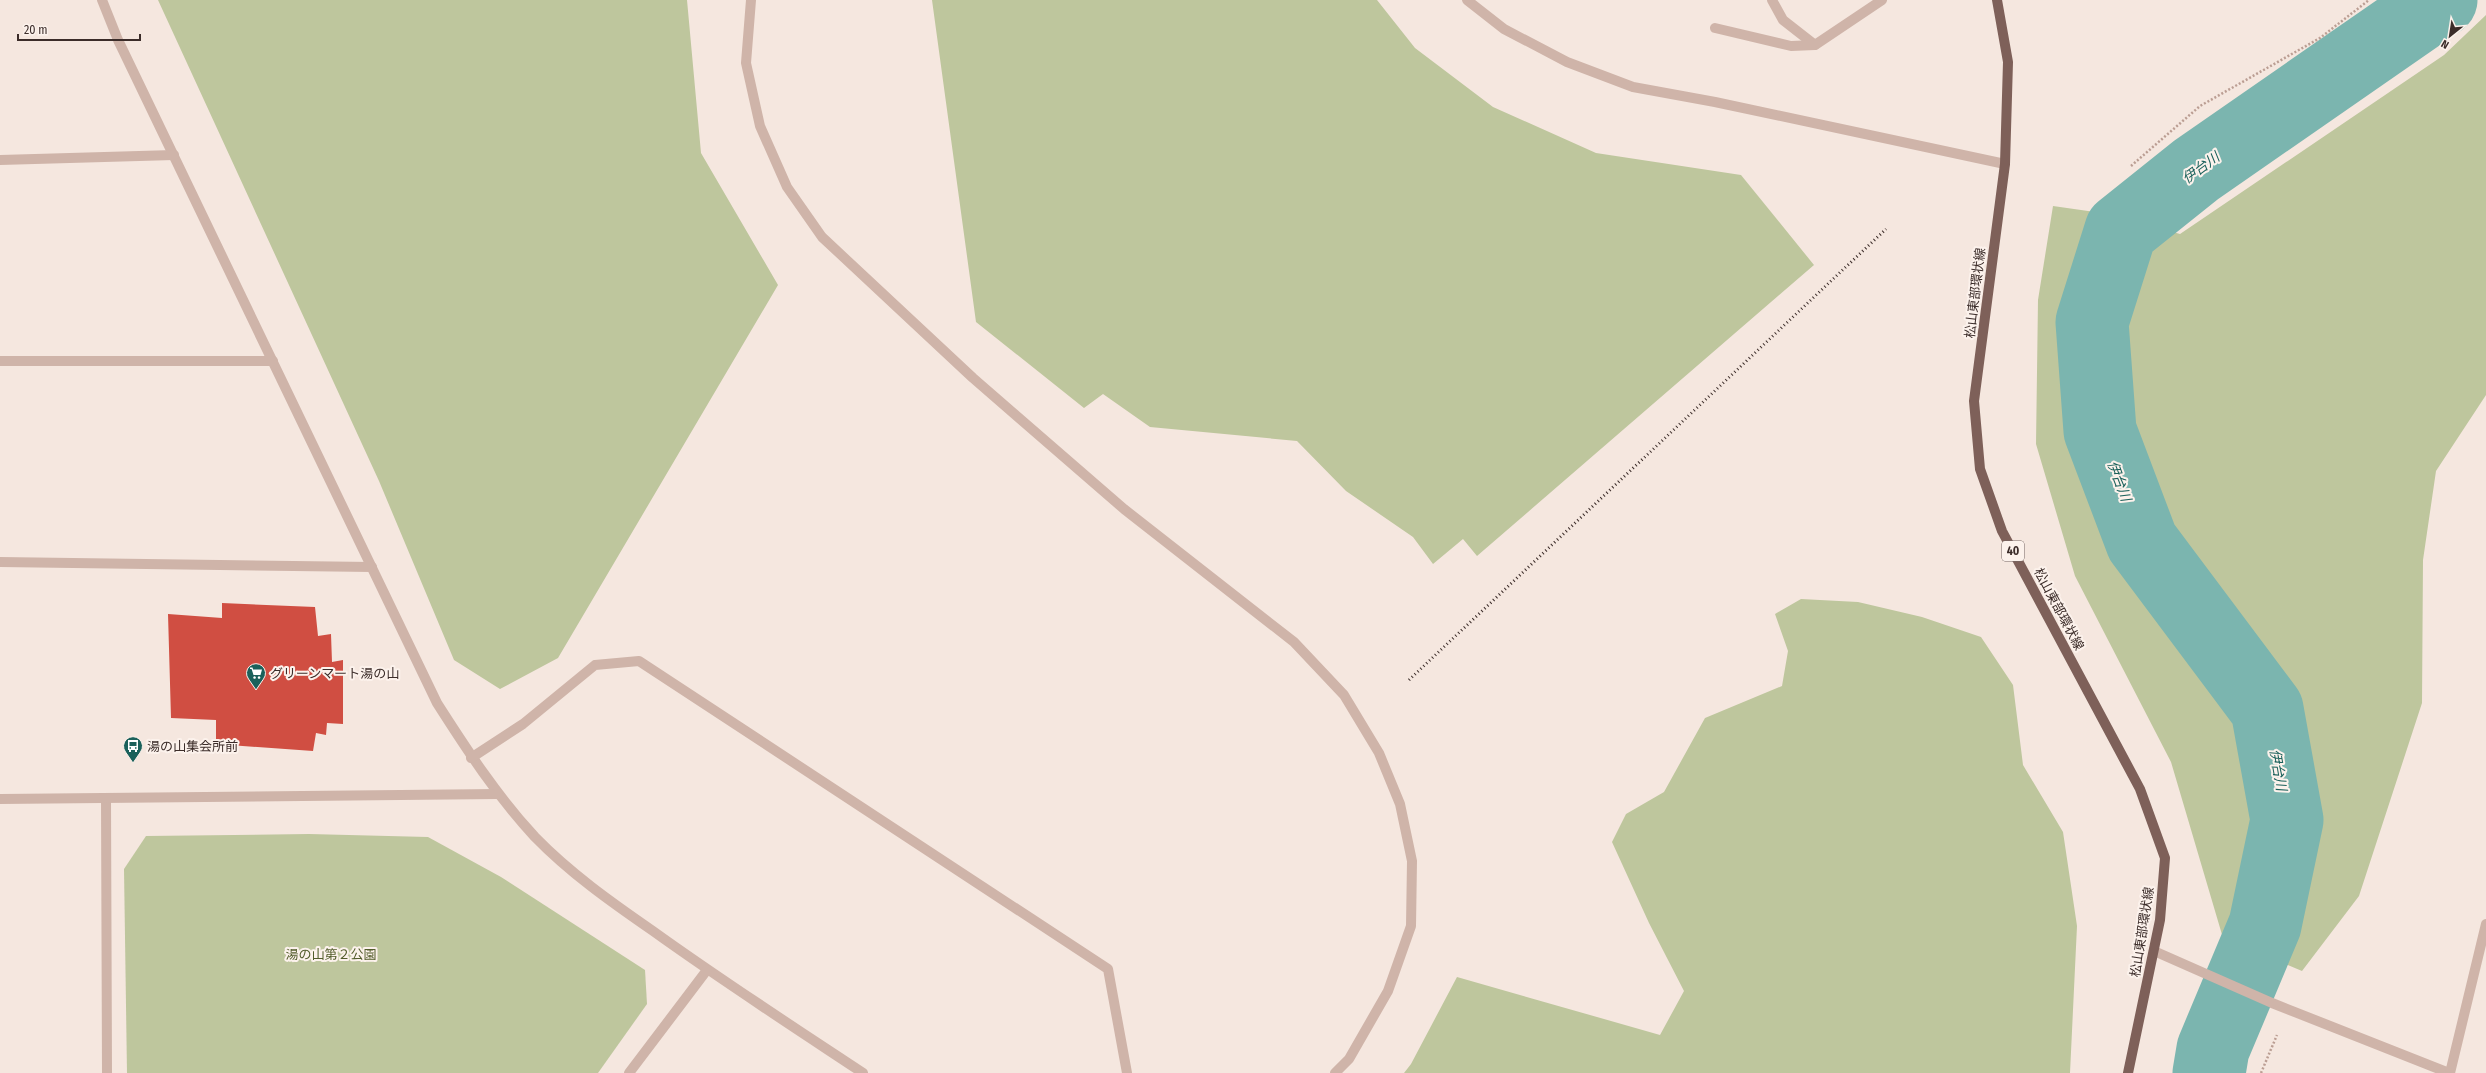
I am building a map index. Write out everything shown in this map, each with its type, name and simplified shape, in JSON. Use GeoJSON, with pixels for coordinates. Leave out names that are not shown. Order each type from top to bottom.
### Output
{"type":"FeatureCollection","features":[{"type":"Feature","properties":{"kind":"main road","name":"松山東部環状線"},"geometry":{"type":"LineString","coordinates":[[1996,0],[2008,62],[2005,164],[1974,401],[1980,469],[2002,531],[2140,789],[2165,858],[2160,920],[2128,1073]]}},
{"type":"Feature","properties":{"kind":"street"},"geometry":{"type":"LineString","coordinates":[[102,0],[118,40],[437,703],[471,758],[498,794],[536,837],[580,879],[707,970],[863,1073]]}},
{"type":"Feature","properties":{"kind":"street"},"geometry":{"type":"LineString","coordinates":[[751,0],[746,63],[760,126],[786,187],[822,237],[973,378],[1124,509],[1294,642],[1344,694],[1379,753],[1400,804],[1412,861],[1411,926],[1388,991],[1349,1059],[1335,1073]]}},
{"type":"Feature","properties":{"kind":"street"},"geometry":{"type":"LineString","coordinates":[[1467,0],[1504,29],[1567,62],[1633,87],[1715,102],[2005,164]]}},
{"type":"Feature","properties":{"kind":"street"},"geometry":{"type":"LineString","coordinates":[[1772,0],[1783,20],[1815,45]]}},
{"type":"Feature","properties":{"kind":"street"},"geometry":{"type":"LineString","coordinates":[[1715,28],[1791,46],[1815,45],[1882,0]]}},
{"type":"Feature","properties":{"kind":"street"},"geometry":{"type":"LineString","coordinates":[[0,160],[174,155]]}},
{"type":"Feature","properties":{"kind":"street"},"geometry":{"type":"LineString","coordinates":[[0,361],[273,361]]}},
{"type":"Feature","properties":{"kind":"street"},"geometry":{"type":"LineString","coordinates":[[0,562],[372,567]]}},
{"type":"Feature","properties":{"kind":"street"},"geometry":{"type":"LineString","coordinates":[[471,758],[523,724],[595,665],[639,661],[1108,969],[1127,1073]]}},
{"type":"Feature","properties":{"kind":"street"},"geometry":{"type":"LineString","coordinates":[[0,799],[498,794]]}},
{"type":"Feature","properties":{"kind":"street"},"geometry":{"type":"LineString","coordinates":[[106,798],[107,1073]]}},
{"type":"Feature","properties":{"kind":"street"},"geometry":{"type":"LineString","coordinates":[[2154,951],[2272,1003],[2450,1073],[2486,924]]}},
{"type":"Feature","properties":{"kind":"street"},"geometry":{"type":"LineString","coordinates":[[629,1073],[707,970]]}},
{"type":"Feature","properties":{"kind":"path"},"geometry":{"type":"LineString","coordinates":[[2131,166],[2200,106],[2320,38],[2369,0]]}},
{"type":"Feature","properties":{"kind":"path"},"geometry":{"type":"LineString","coordinates":[[2261,1073],[2287,1008]]}},
{"type":"Feature","properties":{"kind":"green space"},"geometry":{"type":"Polygon","coordinates":[[[158,0],[687,0],[701,153],[778,285],[558,658],[500,689],[454,660],[379,481],[158,0]]]}},
{"type":"Feature","properties":{"kind":"green space"},"geometry":{"type":"Polygon","coordinates":[[[932,0],[1377,0],[1415,48],[1493,107],[1596,153],[1741,175],[1814,265],[1477,556],[1463,539],[1433,564],[1413,537],[1346,491],[1297,441],[1150,427],[1103,394],[1084,408],[976,322],[932,0]]]}},
{"type":"Feature","properties":{"kind":"green space"},"geometry":{"type":"Polygon","coordinates":[[[2486,15],[2486,395],[2436,471],[2423,560],[2422,703],[2359,896],[2302,971],[2223,938],[2171,762],[2075,576],[2036,444],[2038,300],[2053,206],[2109,214],[2180,234],[2444,55],[2486,15]]]}},
{"type":"Feature","properties":{"kind":"green space"},"geometry":{"type":"Polygon","coordinates":[[[1801,599],[1858,602],[1922,617],[1981,637],[2013,685],[2023,765],[2063,832],[2077,926],[2070,1073],[1404,1073],[1411,1064],[1457,977],[1660,1035],[1684,991],[1649,923],[1612,842],[1626,814],[1664,792],[1705,718],[1782,686],[1788,651],[1775,614],[1801,599]]]}},
{"type":"Feature","properties":{"kind":"green space","name":"湯の山第２公園"},"geometry":{"type":"Polygon","coordinates":[[[309,834],[428,837],[501,877],[645,970],[647,1004],[598,1073],[127,1073],[124,869],[146,836],[309,834]]]}},
{"type":"Feature","properties":{"kind":"building","name":"グリーンマート湯の山"},"geometry":{"type":"Polygon","coordinates":[[[222,603],[315,607],[318,636],[331,634],[332,662],[343,660],[343,724],[327,723],[326,735],[316,733],[313,751],[216,744],[216,720],[171,718],[168,614],[222,618],[222,603]]]}},
{"type":"Feature","properties":{"kind":"waterway","name":"伊台川"},"geometry":{"type":"LineString","coordinates":[[2209,1073],[2213,1049],[2265,925],[2287,820],[2267,709],[2142,542],[2100,431],[2092,322],[2121,230],[2196,170],[2441,0]]}},
{"type":"Feature","properties":{"kind":"railway"},"geometry":{"type":"LineString","coordinates":[[1409,680],[1886,229]]}},
{"type":"Feature","properties":{"kind":"place","name":"グリーンマート湯の山"},"geometry":{"type":"Point","coordinates":[256,690]}},
{"type":"Feature","properties":{"kind":"place","name":"湯の山集会所前"},"geometry":{"type":"Point","coordinates":[133,763]}}]}
